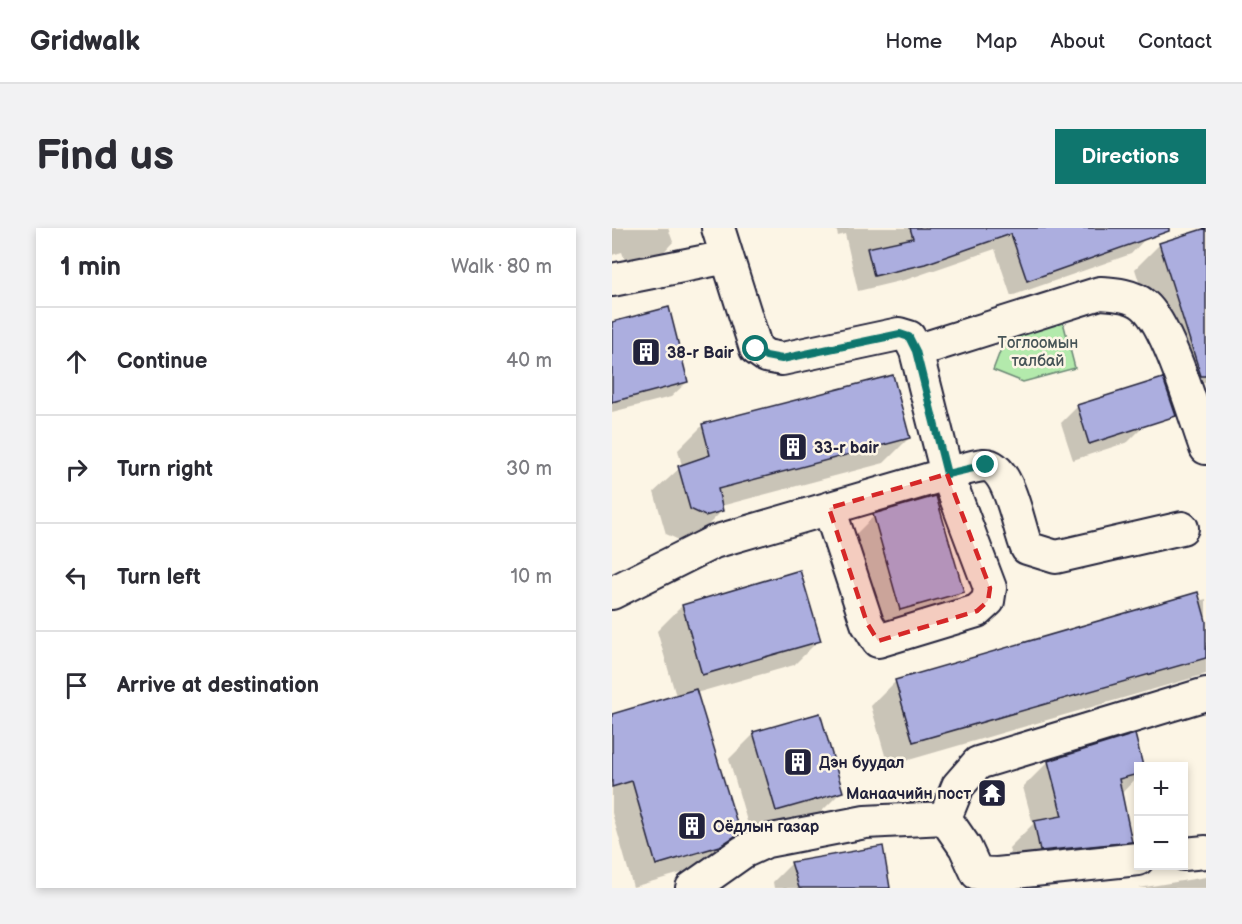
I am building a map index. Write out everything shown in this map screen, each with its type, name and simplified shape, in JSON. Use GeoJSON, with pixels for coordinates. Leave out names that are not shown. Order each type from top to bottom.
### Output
{"type":"FeatureCollection","features":[{"type":"Feature","properties":{"kind":"street"},"geometry":{"type":"LineString","coordinates":[[718,228],[756,349],[766,356],[782,359],[900,334],[909,337],[916,351],[947,474],[990,588],[988,601],[977,611],[879,641],[867,623],[829,508]]}},
{"type":"Feature","properties":{"kind":"street"},"geometry":{"type":"LineString","coordinates":[[612,280],[727,257]]}},
{"type":"Feature","properties":{"kind":"street"},"geometry":{"type":"LineString","coordinates":[[916,351],[1100,293],[1122,295],[1144,305],[1164,333],[1206,448]]}},
{"type":"Feature","properties":{"kind":"street"},"geometry":{"type":"LineString","coordinates":[[612,593],[714,542],[947,474],[986,465],[998,470],[1005,480],[1027,548],[1039,554],[1056,557],[1182,528]]}},
{"type":"Feature","properties":{"kind":"street"},"geometry":{"type":"LineString","coordinates":[[945,818],[958,786],[978,764],[1206,694]]}},
{"type":"Feature","properties":{"kind":"street"},"geometry":{"type":"LineString","coordinates":[[945,818],[964,847],[977,873],[997,874],[1134,859]]}},
{"type":"Feature","properties":{"kind":"street"},"geometry":{"type":"LineString","coordinates":[[692,888],[743,852],[767,841],[865,822],[945,818]]}},
{"type":"Feature","properties":{"kind":"street"},"geometry":{"type":"LineString","coordinates":[[1188,854],[1206,852]]}},
{"type":"Feature","properties":{"kind":"highlighted area"},"geometry":{"type":"Polygon","coordinates":[[[947,474],[990,588],[988,601],[977,611],[878,641],[867,623],[829,508],[947,474]]]}},
{"type":"Feature","properties":{"kind":"green space","name":"Тоглоомын талбай"},"geometry":{"type":"Polygon","coordinates":[[[1062,318],[1075,368],[1023,382],[993,370],[1007,333],[1062,318]]]}},
{"type":"Feature","properties":{"kind":"building"},"geometry":{"type":"Polygon","coordinates":[[[910,228],[1169,228],[1169,231],[1027,281],[1011,234],[925,264],[874,276],[867,248],[913,238],[910,228]]]}},
{"type":"Feature","properties":{"kind":"building"},"geometry":{"type":"Polygon","coordinates":[[[1206,228],[1206,376],[1201,376],[1159,243],[1206,228]]]}},
{"type":"Feature","properties":{"kind":"building","name":"38-r Bair"},"geometry":{"type":"Polygon","coordinates":[[[669,307],[688,382],[612,402],[612,322],[669,307]]]}},
{"type":"Feature","properties":{"kind":"building","name":"33-r bair"},"geometry":{"type":"Polygon","coordinates":[[[893,375],[910,438],[718,489],[723,511],[705,516],[690,509],[678,466],[710,455],[702,424],[893,375]]]}},
{"type":"Feature","properties":{"kind":"building"},"geometry":{"type":"Polygon","coordinates":[[[1163,378],[1176,416],[1089,444],[1077,405],[1163,378]]]}},
{"type":"Feature","properties":{"kind":"building"},"geometry":{"type":"Polygon","coordinates":[[[936,496],[964,592],[900,610],[873,514],[936,496]]]}},
{"type":"Feature","properties":{"kind":"building"},"geometry":{"type":"Polygon","coordinates":[[[800,570],[821,641],[702,675],[682,605],[800,570]]]}},
{"type":"Feature","properties":{"kind":"building"},"geometry":{"type":"Polygon","coordinates":[[[1198,592],[1206,621],[1206,658],[913,742],[895,680],[1198,592]]]}},
{"type":"Feature","properties":{"kind":"building"},"geometry":{"type":"Polygon","coordinates":[[[696,689],[740,833],[720,846],[656,865],[632,781],[612,787],[612,714],[696,689]]]}},
{"type":"Feature","properties":{"kind":"building","name":"Дэн буудал"},"geometry":{"type":"Polygon","coordinates":[[[820,713],[843,792],[776,811],[753,732],[820,713]]]}},
{"type":"Feature","properties":{"kind":"building"},"geometry":{"type":"Polygon","coordinates":[[[1135,734],[1142,762],[1134,762],[1134,775],[1119,779],[1132,842],[1040,851],[1034,821],[1062,816],[1048,761],[1135,734]]]}},
{"type":"Feature","properties":{"kind":"building"},"geometry":{"type":"Polygon","coordinates":[[[883,846],[890,888],[799,888],[791,862],[883,846]]]}},
{"type":"Feature","properties":{"kind":"place","name":"38-r Bair"},"geometry":{"type":"Point","coordinates":[646,352]}},
{"type":"Feature","properties":{"kind":"place","name":"33-r bair"},"geometry":{"type":"Point","coordinates":[793,447]}},
{"type":"Feature","properties":{"kind":"place","name":"Дэн буудал"},"geometry":{"type":"Point","coordinates":[798,762]}},
{"type":"Feature","properties":{"kind":"place","name":"Манаачийн пост"},"geometry":{"type":"Point","coordinates":[992,793]}},
{"type":"Feature","properties":{"kind":"place","name":"Оёдлын газар"},"geometry":{"type":"Point","coordinates":[692,826]}},
{"type":"Feature","properties":{"kind":"route"},"geometry":{"type":"LineString","coordinates":[[756,349],[766,356],[782,359],[900,334],[909,337],[916,351],[947,474],[986,465]]}}]}
